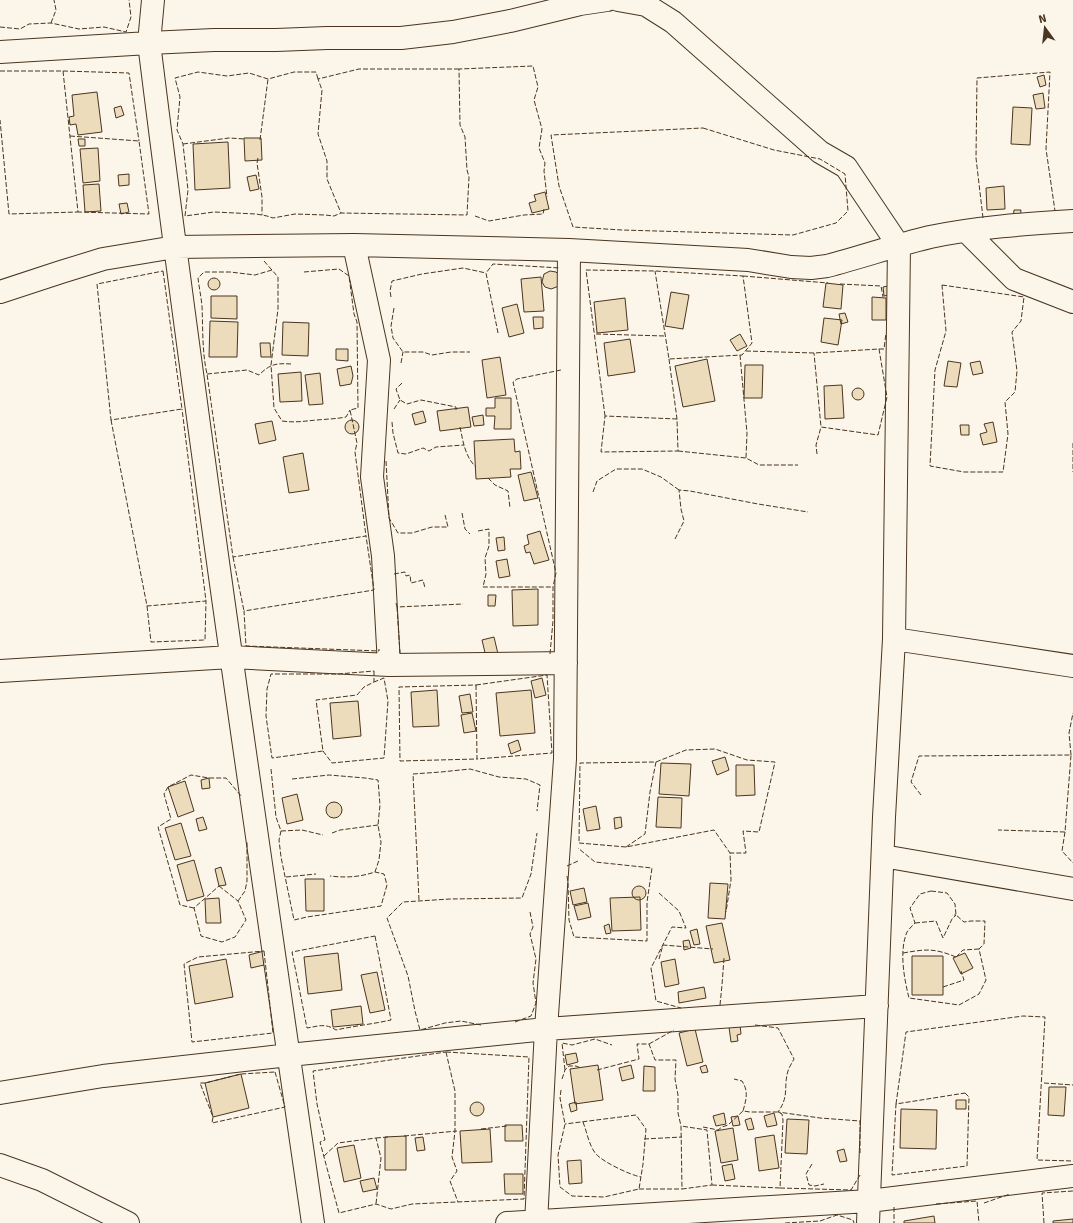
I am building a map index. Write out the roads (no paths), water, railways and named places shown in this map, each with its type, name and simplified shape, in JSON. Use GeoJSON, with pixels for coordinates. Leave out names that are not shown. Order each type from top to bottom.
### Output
{"type":"FeatureCollection","features":[{"type":"Feature","properties":{"kind":"street"},"geometry":{"type":"LineString","coordinates":[[153,0],[149,43],[175,247],[231,657],[313,1223]]}},
{"type":"Feature","properties":{"kind":"street"},"geometry":{"type":"LineString","coordinates":[[0,52],[214,40],[401,38],[510,21],[580,4],[607,0]]}},
{"type":"Feature","properties":{"kind":"street"},"geometry":{"type":"LineString","coordinates":[[618,0],[646,5],[673,22],[820,152],[846,167],[899,246],[894,639],[882,856],[868,1223]]}},
{"type":"Feature","properties":{"kind":"street"},"geometry":{"type":"LineString","coordinates":[[1,289],[103,259],[175,247],[354,245],[569,250],[748,260],[791,267],[811,268],[827,266],[929,238],[966,231],[1007,225],[1073,221]]}},
{"type":"Feature","properties":{"kind":"street"},"geometry":{"type":"LineString","coordinates":[[966,231],[1014,279],[1073,302]]}},
{"type":"Feature","properties":{"kind":"street"},"geometry":{"type":"LineString","coordinates":[[354,245],[379,360],[372,477],[383,556],[389,665]]}},
{"type":"Feature","properties":{"kind":"street"},"geometry":{"type":"LineString","coordinates":[[536,1222],[546,1029],[565,759],[569,250]]}},
{"type":"Feature","properties":{"kind":"street"},"geometry":{"type":"LineString","coordinates":[[894,639],[1073,666]]}},
{"type":"Feature","properties":{"kind":"street"},"geometry":{"type":"LineString","coordinates":[[0,671],[231,657],[389,665],[566,663]]}},
{"type":"Feature","properties":{"kind":"street"},"geometry":{"type":"LineString","coordinates":[[882,856],[1073,889]]}},
{"type":"Feature","properties":{"kind":"street"},"geometry":{"type":"LineString","coordinates":[[0,1093],[103,1076],[288,1055],[546,1029],[877,1006]]}},
{"type":"Feature","properties":{"kind":"street"},"geometry":{"type":"LineString","coordinates":[[0,1165],[42,1180],[128,1223]]}},
{"type":"Feature","properties":{"kind":"street"},"geometry":{"type":"LineString","coordinates":[[507,1223],[869,1201],[1073,1176]]}}]}
